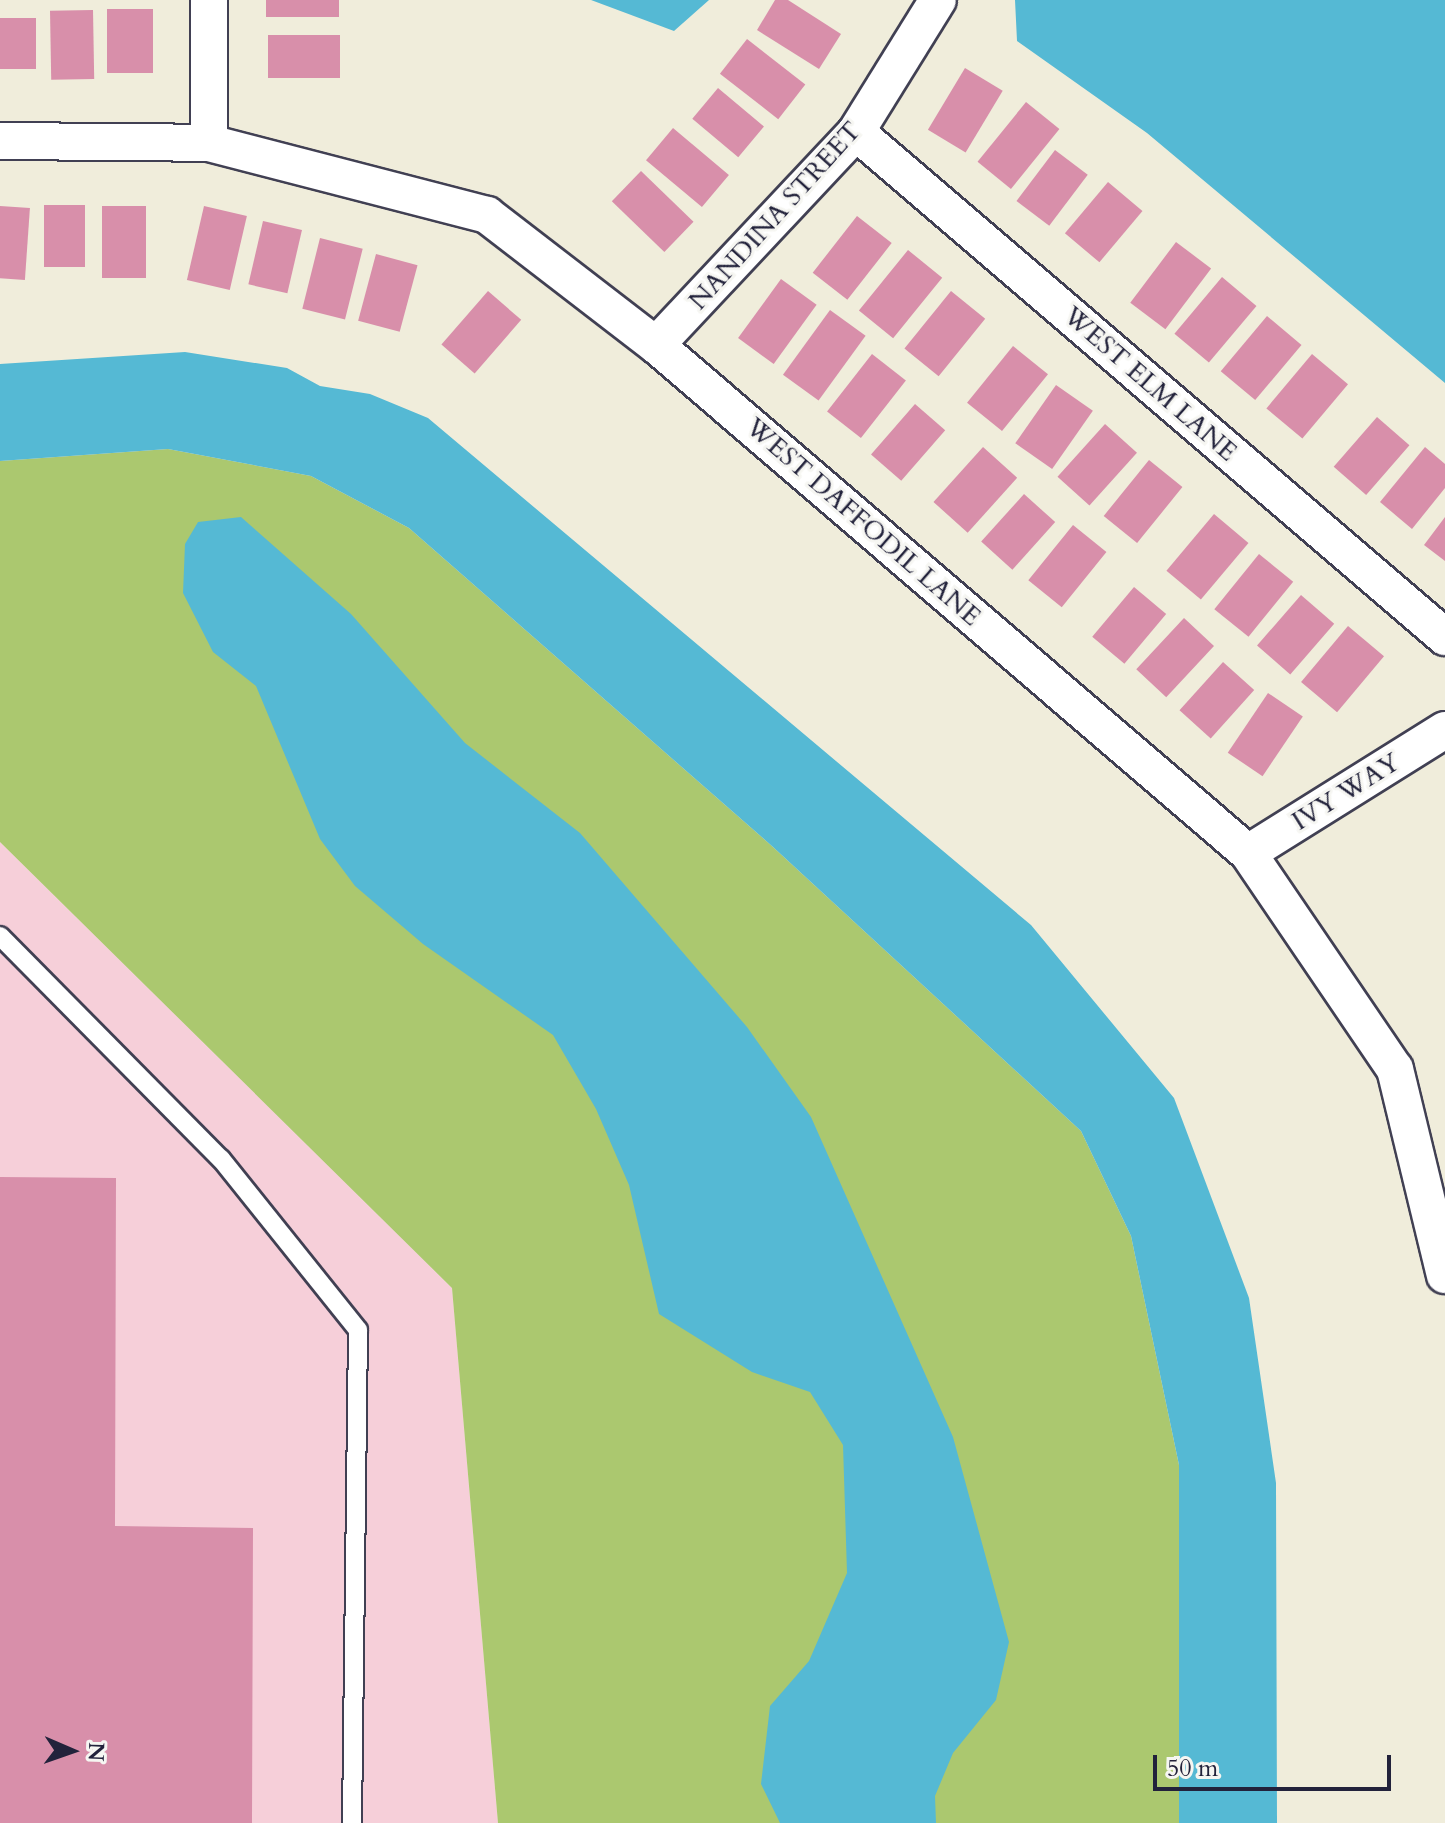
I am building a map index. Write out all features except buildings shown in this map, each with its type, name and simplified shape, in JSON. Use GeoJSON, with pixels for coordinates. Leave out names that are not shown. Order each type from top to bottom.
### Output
{"type":"FeatureCollection","features":[{"type":"Feature","properties":{"kind":"street"},"geometry":{"type":"LineString","coordinates":[[209,0],[209,143]]}},
{"type":"Feature","properties":{"kind":"street","name":"NANDINA STREET"},"geometry":{"type":"LineString","coordinates":[[656,345],[856,132],[938,0]]}},
{"type":"Feature","properties":{"kind":"street","name":"WEST ELM LANE"},"geometry":{"type":"LineString","coordinates":[[856,132],[1445,637]]}},
{"type":"Feature","properties":{"kind":"street","name":"WEST DAFFODIL LANE"},"geometry":{"type":"LineString","coordinates":[[0,141],[209,143],[487,215],[656,345],[1248,853],[1395,1069],[1445,1275]]}},
{"type":"Feature","properties":{"kind":"street","name":"IVY WAY"},"geometry":{"type":"LineString","coordinates":[[1248,853],[1445,730]]}},
{"type":"Feature","properties":{"kind":"lane"},"geometry":{"type":"LineString","coordinates":[[0,936],[221,1159],[358,1330],[352,1823]]}},
{"type":"Feature","properties":{"kind":"shaded area"},"geometry":{"type":"Polygon","coordinates":[[[0,842],[452,1288],[498,1823],[0,1823],[0,842]]]}},
{"type":"Feature","properties":{"kind":"green space"},"geometry":{"type":"Polygon","coordinates":[[[168,449],[311,476],[409,528],[773,847],[1081,1131],[1131,1236],[1179,1465],[1179,1823],[498,1823],[452,1288],[0,842],[0,461],[168,449]]]}},
{"type":"Feature","properties":{"kind":"water"},"geometry":{"type":"Polygon","coordinates":[[[591,0],[709,0],[674,31],[591,0]]]}},
{"type":"Feature","properties":{"kind":"water"},"geometry":{"type":"Polygon","coordinates":[[[1015,0],[1445,0],[1445,383],[1147,133],[1017,41],[1015,0]]]}},
{"type":"Feature","properties":{"kind":"water"},"geometry":{"type":"Polygon","coordinates":[[[185,352],[287,368],[320,386],[370,394],[428,418],[1031,925],[1174,1098],[1249,1298],[1276,1483],[1277,1823],[1179,1823],[1179,1465],[1131,1236],[1081,1131],[773,847],[409,528],[311,476],[168,449],[0,461],[0,364],[185,352]]]}},
{"type":"Feature","properties":{"kind":"water"},"geometry":{"type":"Polygon","coordinates":[[[241,517],[351,614],[465,743],[580,833],[747,1027],[811,1117],[953,1437],[1009,1642],[996,1700],[953,1753],[935,1796],[936,1823],[780,1823],[761,1784],[770,1706],[809,1661],[847,1573],[843,1445],[810,1392],[752,1372],[659,1314],[629,1185],[596,1109],[553,1035],[423,944],[355,886],[320,839],[256,686],[213,652],[183,593],[185,544],[198,522],[241,517]]]}}]}
